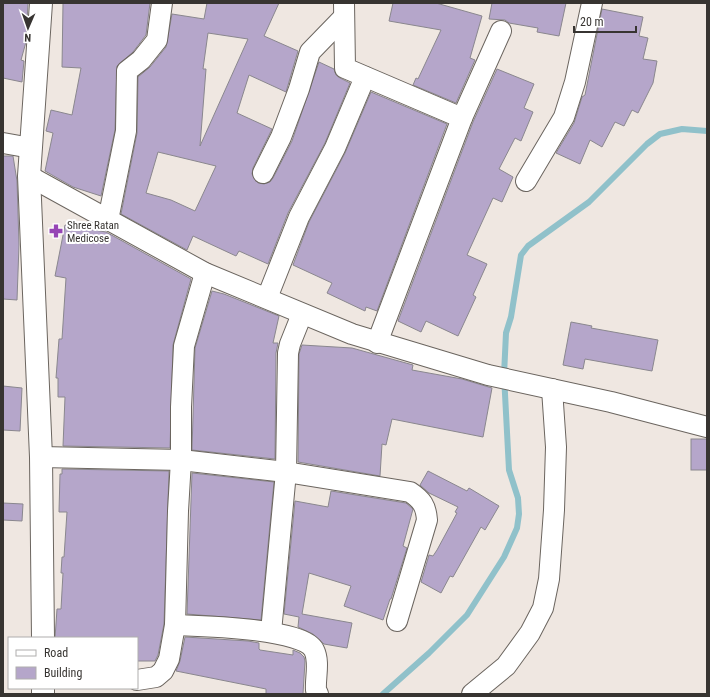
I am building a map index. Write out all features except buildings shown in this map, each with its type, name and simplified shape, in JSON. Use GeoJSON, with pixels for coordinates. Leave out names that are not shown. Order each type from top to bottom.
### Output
{"type":"FeatureCollection","features":[{"type":"Feature","properties":{"kind":"street"},"geometry":{"type":"LineString","coordinates":[[41,3],[29,176],[41,457],[43,637]]}},
{"type":"Feature","properties":{"kind":"street"},"geometry":{"type":"LineString","coordinates":[[108,220],[126,131],[127,71],[141,60],[157,40],[162,3]]}},
{"type":"Feature","properties":{"kind":"street"},"geometry":{"type":"LineString","coordinates":[[526,181],[564,117],[575,82],[592,3]]}},
{"type":"Feature","properties":{"kind":"street"},"geometry":{"type":"LineString","coordinates":[[344,10],[345,68],[462,118]]}},
{"type":"Feature","properties":{"kind":"street"},"geometry":{"type":"LineString","coordinates":[[263,173],[281,137],[300,89],[310,52],[344,10]]}},
{"type":"Feature","properties":{"kind":"street"},"geometry":{"type":"LineString","coordinates":[[377,343],[462,118],[501,31]]}},
{"type":"Feature","properties":{"kind":"street"},"geometry":{"type":"LineString","coordinates":[[267,298],[300,218],[335,148],[365,77]]}},
{"type":"Feature","properties":{"kind":"street"},"geometry":{"type":"LineString","coordinates":[[3,143],[31,148]]}},
{"type":"Feature","properties":{"kind":"street"},"geometry":{"type":"LineString","coordinates":[[29,176],[204,273],[267,298],[302,314],[377,343],[488,375],[611,402],[707,427]]}},
{"type":"Feature","properties":{"kind":"street"},"geometry":{"type":"LineString","coordinates":[[138,680],[156,677],[163,671],[169,659],[175,625],[184,346],[204,273]]}},
{"type":"Feature","properties":{"kind":"street"},"geometry":{"type":"LineString","coordinates":[[271,632],[286,472],[288,353],[302,314]]}},
{"type":"Feature","properties":{"kind":"street"},"geometry":{"type":"LineString","coordinates":[[472,694],[506,666],[530,633],[543,608],[549,579],[554,510],[556,447],[546,388]]}},
{"type":"Feature","properties":{"kind":"street"},"geometry":{"type":"LineString","coordinates":[[41,457],[181,460],[286,472],[410,492],[420,499],[426,509],[427,520],[397,621]]}},
{"type":"Feature","properties":{"kind":"street"},"geometry":{"type":"LineString","coordinates":[[175,625],[271,632],[303,641],[314,650],[317,664],[316,682],[318,694]]}},
{"type":"Feature","properties":{"kind":"waterway"},"geometry":{"type":"LineString","coordinates":[[383,694],[429,653],[467,615],[504,557],[517,528],[519,514],[518,498],[509,470],[504,375],[506,333],[511,317],[521,255],[528,246],[589,202],[647,144],[660,134],[682,129],[707,131]]}},
{"type":"Feature","properties":{"kind":"place","name":"Shree Ratan Medicose"},"geometry":{"type":"Point","coordinates":[56,231]}}]}
